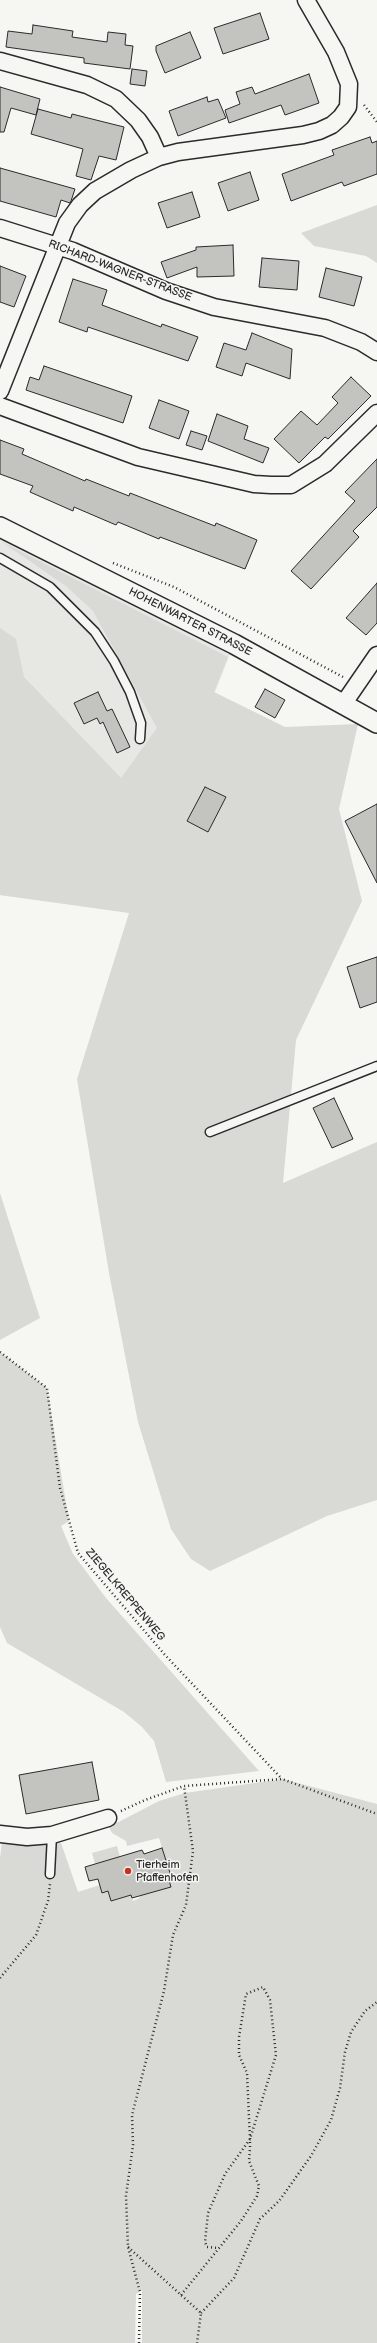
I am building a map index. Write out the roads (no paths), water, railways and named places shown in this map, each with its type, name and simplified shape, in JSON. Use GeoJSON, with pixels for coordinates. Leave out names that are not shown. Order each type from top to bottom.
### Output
{"type":"FeatureCollection","features":[{"type":"Feature","properties":{"kind":"street"},"geometry":{"type":"LineString","coordinates":[[0,391],[67,223],[87,198],[113,180],[159,157],[178,152],[303,135],[319,131],[332,125],[341,117],[348,107],[349,84],[336,52],[306,0]]}},
{"type":"Feature","properties":{"kind":"street"},"geometry":{"type":"LineString","coordinates":[[0,61],[87,85],[116,98],[138,120],[150,137],[159,157]]}},
{"type":"Feature","properties":{"kind":"street","name":"RICHARD-WAGNER-STRASSE"},"geometry":{"type":"LineString","coordinates":[[0,228],[58,246],[166,291],[214,307],[325,328],[361,342],[377,352]]}},
{"type":"Feature","properties":{"kind":"street"},"geometry":{"type":"LineString","coordinates":[[0,406],[138,457],[254,484],[271,485],[291,485],[325,464],[377,413]]}},
{"type":"Feature","properties":{"kind":"street","name":"HOHENWARTER STRASSE"},"geometry":{"type":"LineString","coordinates":[[0,527],[234,644],[377,722]]}},
{"type":"Feature","properties":{"kind":"street"},"geometry":{"type":"LineString","coordinates":[[344,703],[355,684],[377,655]]}},
{"type":"Feature","properties":{"kind":"street"},"geometry":{"type":"LineString","coordinates":[[1,1834],[27,1837],[52,1835],[108,1818]]}},
{"type":"Feature","properties":{"kind":"lane"},"geometry":{"type":"LineString","coordinates":[[0,558],[50,587],[95,632],[114,661],[130,692],[141,723],[140,739]]}},
{"type":"Feature","properties":{"kind":"lane"},"geometry":{"type":"LineString","coordinates":[[210,1132],[377,1066]]}},
{"type":"Feature","properties":{"kind":"lane"},"geometry":{"type":"LineString","coordinates":[[50,1874],[52,1835]]}},
{"type":"Feature","properties":{"kind":"place","name":"Tierheim Pfaffenhofen"},"geometry":{"type":"Point","coordinates":[128,1871]}}]}
